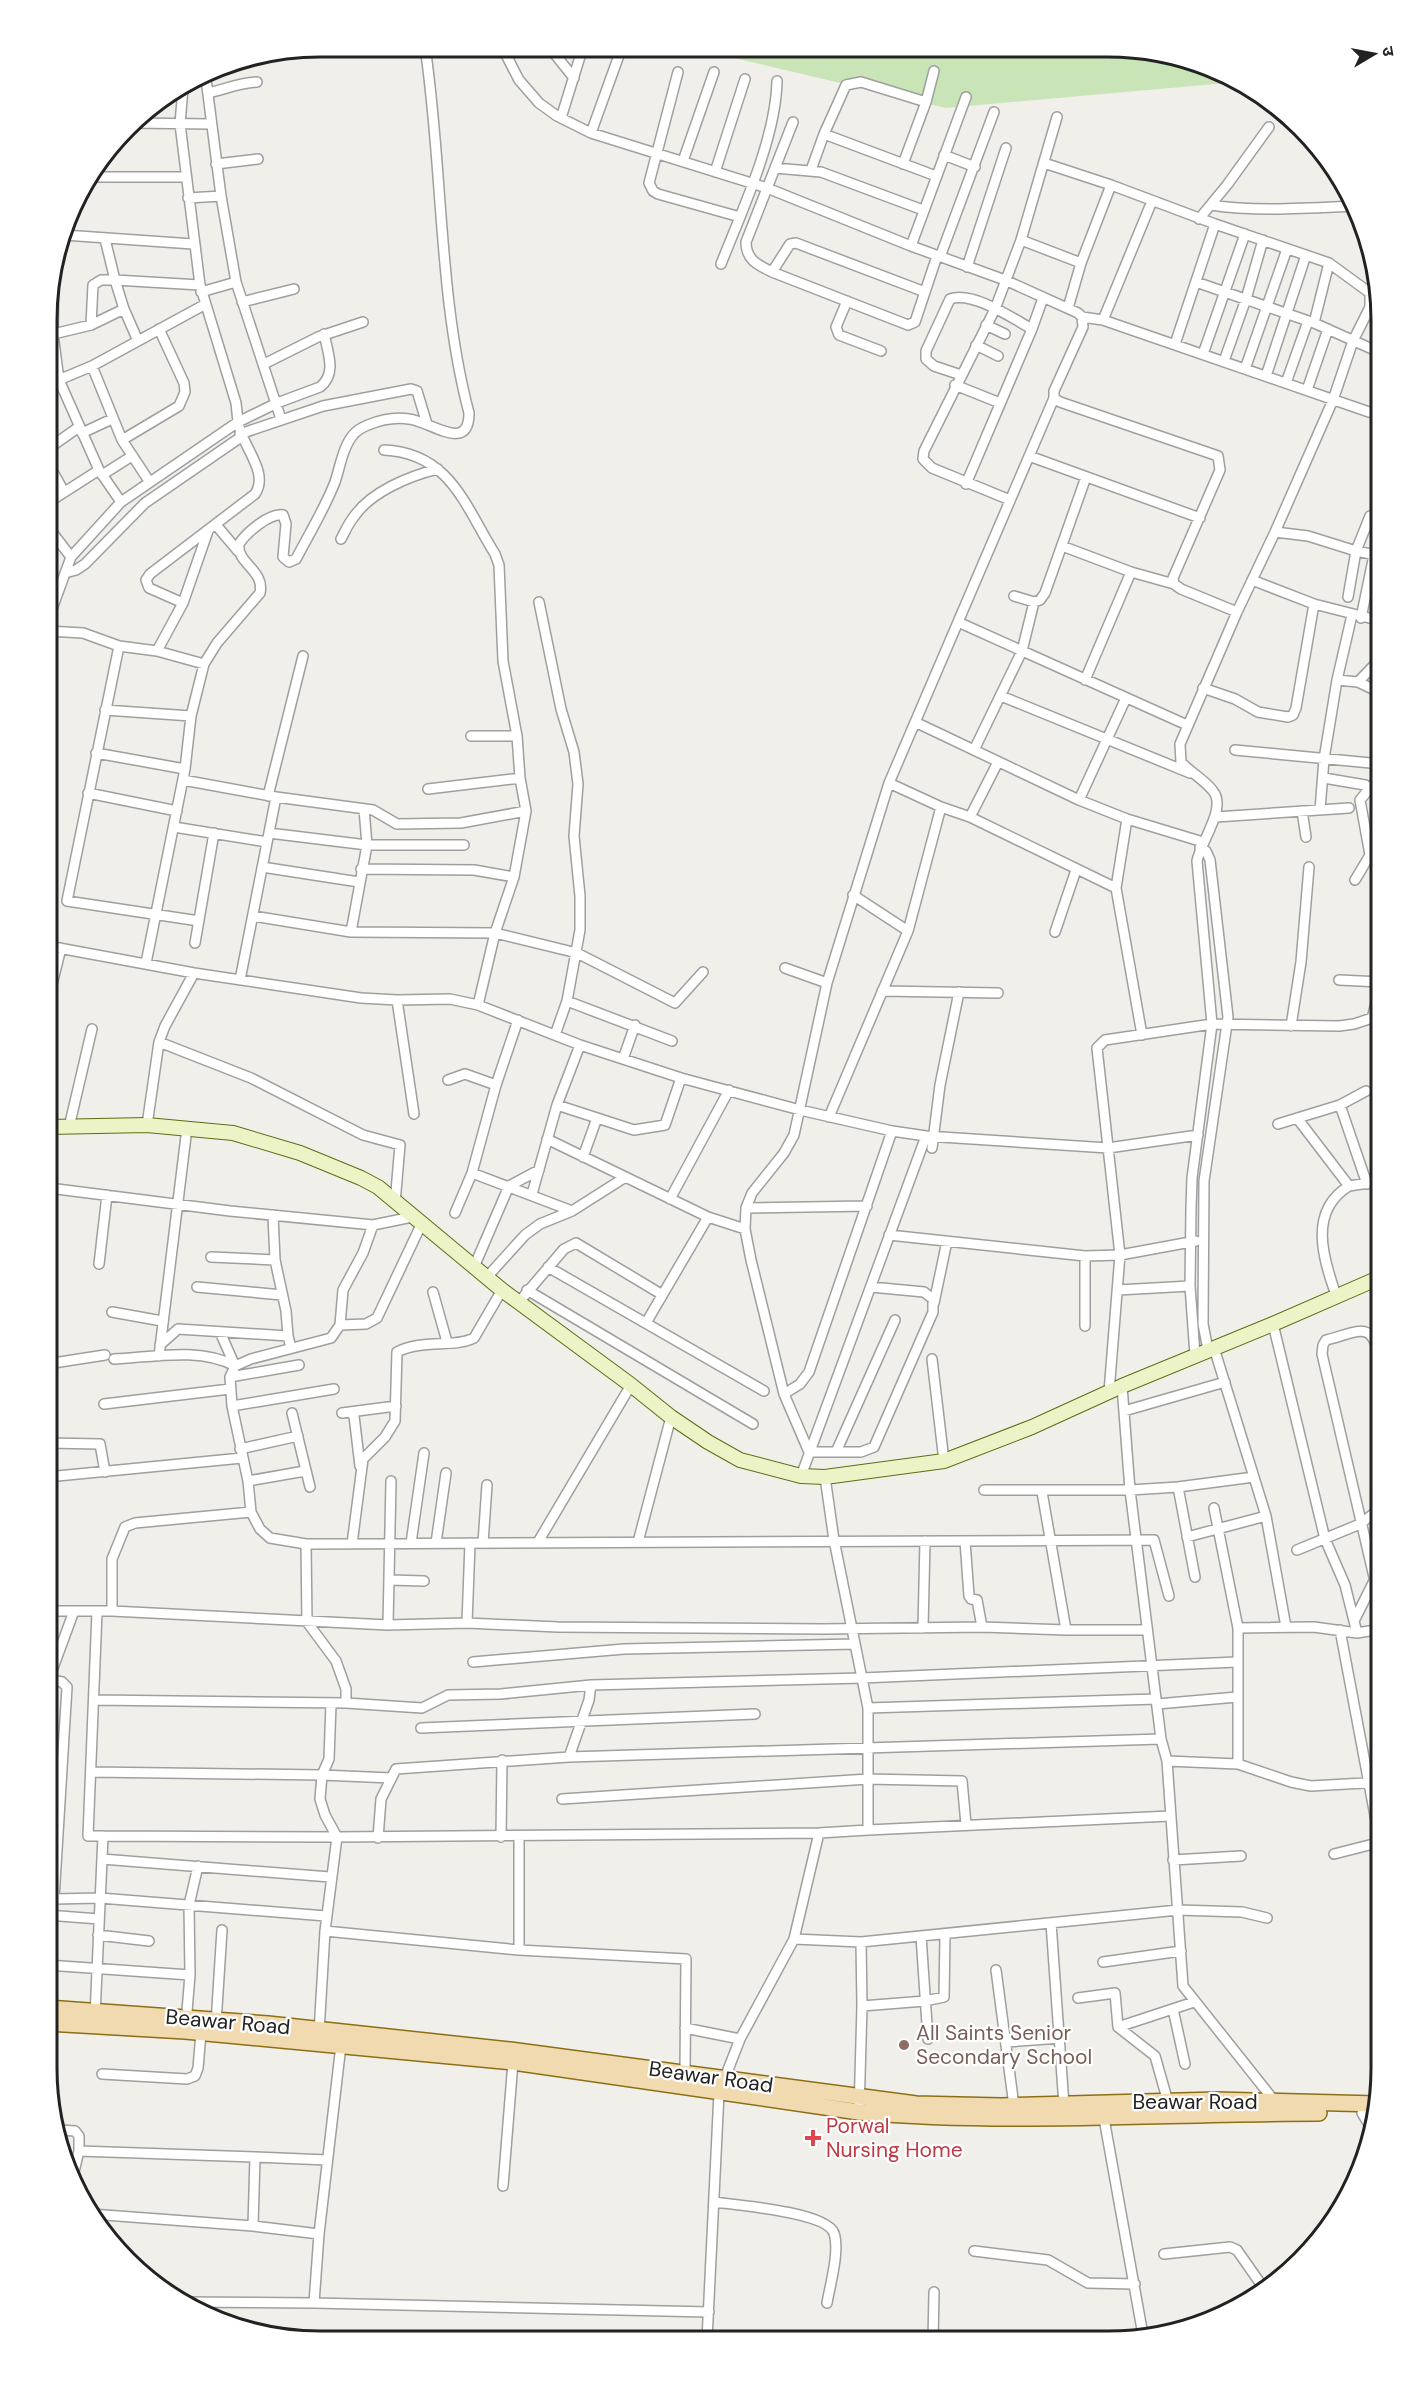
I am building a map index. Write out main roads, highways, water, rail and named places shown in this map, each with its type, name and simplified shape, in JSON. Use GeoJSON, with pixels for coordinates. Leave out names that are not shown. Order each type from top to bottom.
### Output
{"type":"FeatureCollection","features":[{"type":"Feature","properties":{"kind":"main road","name":"Beawar Road"},"geometry":{"type":"LineString","coordinates":[[57,2009],[95,2011],[211,2029],[510,2050],[685,2072],[722,2085]]}},
{"type":"Feature","properties":{"kind":"main road","name":"Beawar Road"},"geometry":{"type":"LineString","coordinates":[[57,2024],[94,2027],[186,2025]]}},
{"type":"Feature","properties":{"kind":"main road","name":"Beawar Road"},"geometry":{"type":"LineString","coordinates":[[318,2037],[341,2045],[722,2085],[859,2105],[915,2110],[964,2112],[1278,2107]]}},
{"type":"Feature","properties":{"kind":"main road","name":"Beawar Road"},"geometry":{"type":"LineString","coordinates":[[964,2112],[1014,2106],[1064,2105],[1103,2110],[1168,2102],[1367,2113]]}},
{"type":"Feature","properties":{"kind":"place","name":"All Saints Senior Secondary School"},"geometry":{"type":"Point","coordinates":[904,2045]}},
{"type":"Feature","properties":{"kind":"place","name":"Porwal Nursing Home"},"geometry":{"type":"Point","coordinates":[813,2138]}}]}
